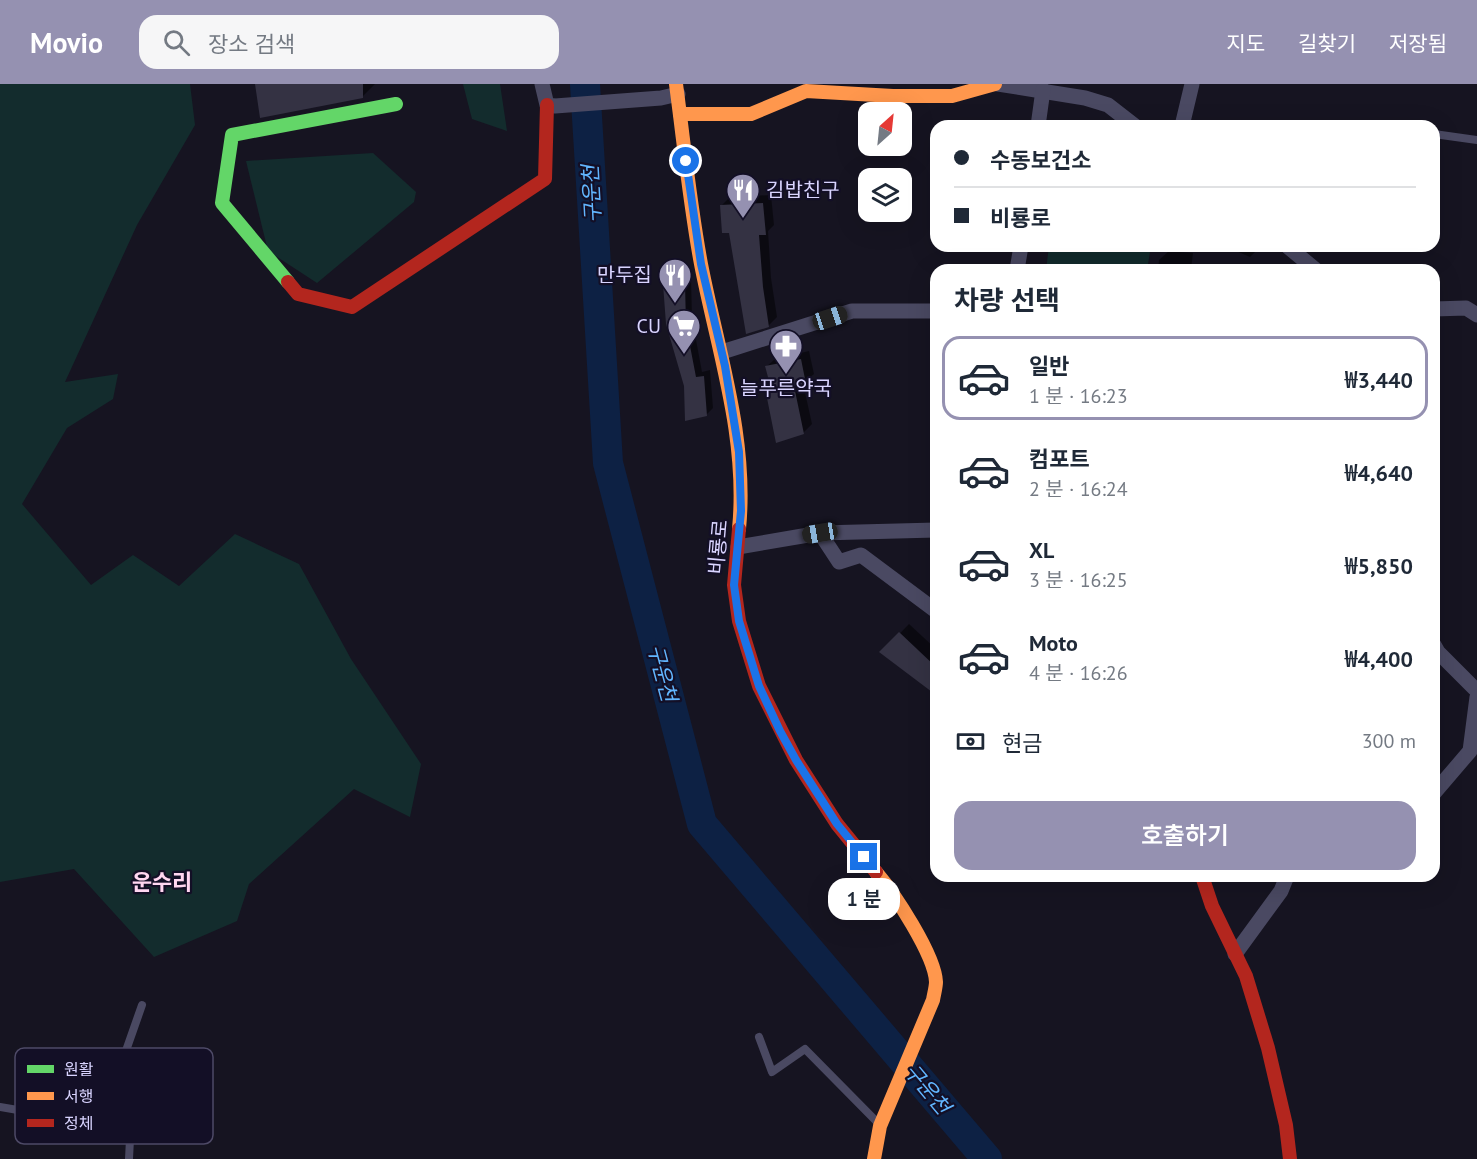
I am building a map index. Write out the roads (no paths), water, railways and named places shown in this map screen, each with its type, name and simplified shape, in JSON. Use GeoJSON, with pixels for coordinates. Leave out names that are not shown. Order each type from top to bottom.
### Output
{"type":"FeatureCollection","features":[{"type":"Feature","properties":{"kind":"street"},"geometry":{"type":"LineString","coordinates":[[396,104],[232,135],[222,203],[298,294],[352,307],[545,178],[551,105],[542,84]]}},
{"type":"Feature","properties":{"kind":"street"},"geometry":{"type":"LineString","coordinates":[[680,114],[752,114],[806,91],[893,96],[952,96],[997,84],[1043,90],[1086,91],[1127,120]]}},
{"type":"Feature","properties":{"kind":"street"},"geometry":{"type":"LineString","coordinates":[[1183,120],[1192,84]]}},
{"type":"Feature","properties":{"kind":"street"},"geometry":{"type":"LineString","coordinates":[[551,105],[661,98],[677,89]]}},
{"type":"Feature","properties":{"kind":"street","name":"비룡로"},"geometry":{"type":"LineString","coordinates":[[677,89],[701,264],[722,352],[739,452],[741,511],[734,585],[739,621],[759,686],[796,760],[837,824],[891,890],[931,960],[936,982],[933,1000],[880,1126]]}},
{"type":"Feature","properties":{"kind":"street"},"geometry":{"type":"LineString","coordinates":[[1039,120],[1043,90]]}},
{"type":"Feature","properties":{"kind":"street"},"geometry":{"type":"LineString","coordinates":[[1294,252],[1309,264]]}},
{"type":"Feature","properties":{"kind":"street"},"geometry":{"type":"LineString","coordinates":[[1440,309],[1466,308],[1477,315]]}},
{"type":"Feature","properties":{"kind":"street"},"geometry":{"type":"LineString","coordinates":[[722,352],[852,311],[930,311]]}},
{"type":"Feature","properties":{"kind":"street"},"geometry":{"type":"LineString","coordinates":[[738,547],[820,533],[930,530]]}},
{"type":"Feature","properties":{"kind":"street"},"geometry":{"type":"LineString","coordinates":[[820,533],[839,562],[861,555],[930,607]]}},
{"type":"Feature","properties":{"kind":"street"},"geometry":{"type":"LineString","coordinates":[[1440,654],[1477,691]]}},
{"type":"Feature","properties":{"kind":"street"},"geometry":{"type":"LineString","coordinates":[[1440,786],[1470,751],[1477,698]]}},
{"type":"Feature","properties":{"kind":"street"},"geometry":{"type":"LineString","coordinates":[[1204,882],[1212,906],[1246,976],[1268,1048],[1286,1125],[1290,1159]]}},
{"type":"Feature","properties":{"kind":"street"},"geometry":{"type":"LineString","coordinates":[[1235,954],[1281,891],[1285,882]]}},
{"type":"Feature","properties":{"kind":"street"},"geometry":{"type":"LineString","coordinates":[[874,1159],[880,1126]]}},
{"type":"Feature","properties":{"kind":"lane"},"geometry":{"type":"LineString","coordinates":[[1440,135],[1477,140]]}},
{"type":"Feature","properties":{"kind":"lane"},"geometry":{"type":"LineString","coordinates":[[127,1048],[142,1005]]}},
{"type":"Feature","properties":{"kind":"lane"},"geometry":{"type":"LineString","coordinates":[[759,1037],[772,1072],[805,1049],[880,1126]]}},
{"type":"Feature","properties":{"kind":"lane"},"geometry":{"type":"LineString","coordinates":[[0,1107],[15,1110]]}},
{"type":"Feature","properties":{"kind":"lane"},"geometry":{"type":"LineString","coordinates":[[129,1144],[129,1159]]}},
{"type":"Feature","properties":{"kind":"waterway","name":"구운천"},"geometry":{"type":"LineString","coordinates":[[585,84],[608,463],[702,824],[987,1159]]}},
{"type":"Feature","properties":{"kind":"place","name":"김밥친구"},"geometry":{"type":"Point","coordinates":[743,219]}},
{"type":"Feature","properties":{"kind":"place","name":"만두집"},"geometry":{"type":"Point","coordinates":[675,304]}},
{"type":"Feature","properties":{"kind":"place","name":"CU"},"geometry":{"type":"Point","coordinates":[684,355]}},
{"type":"Feature","properties":{"kind":"place","name":"늘푸른약국"},"geometry":{"type":"Point","coordinates":[786,375]}},
{"type":"Feature","properties":{"kind":"district","name":"운수리"},"geometry":{"type":"Point","coordinates":[162,882]}}]}
